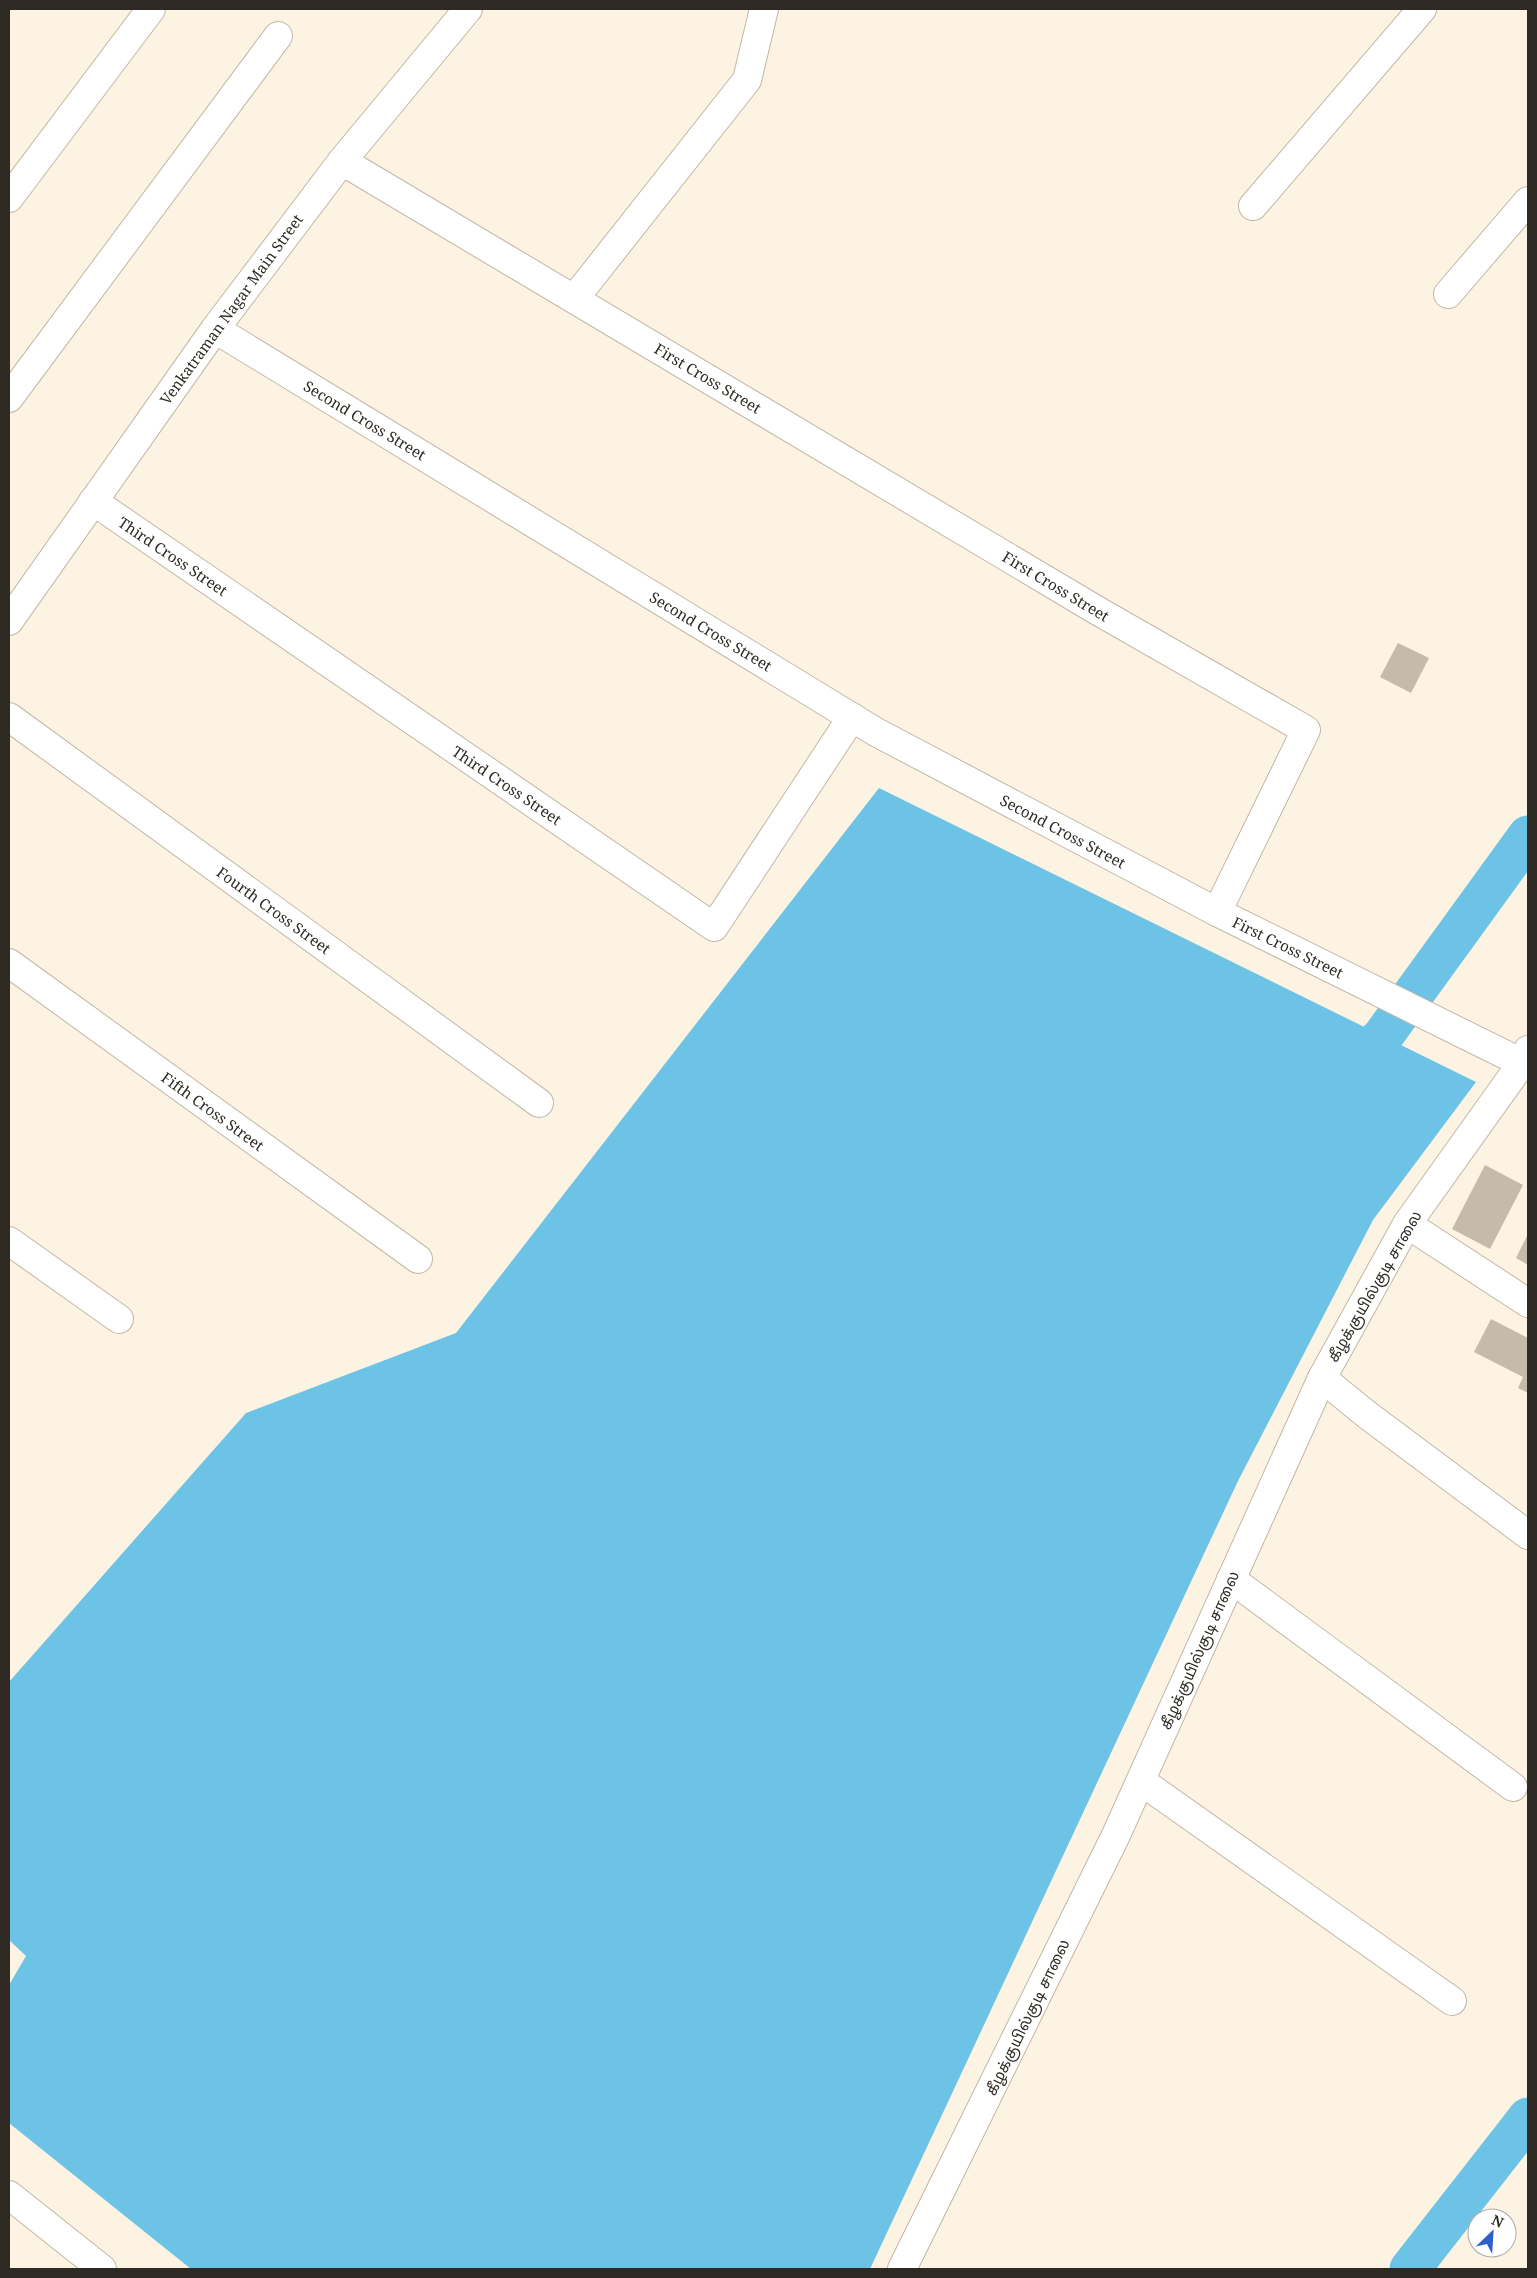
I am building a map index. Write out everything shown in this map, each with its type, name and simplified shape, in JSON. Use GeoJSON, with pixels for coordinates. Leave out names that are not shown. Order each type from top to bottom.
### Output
{"type":"FeatureCollection","features":[{"type":"Feature","properties":{"kind":"street"},"geometry":{"type":"LineString","coordinates":[[9,198],[151,9]]}},
{"type":"Feature","properties":{"kind":"street","name":"Venkatraman Nagar Main Street"},"geometry":{"type":"LineString","coordinates":[[9,620],[215,329],[342,161],[468,9]]}},
{"type":"Feature","properties":{"kind":"street"},"geometry":{"type":"LineString","coordinates":[[574,299],[747,80],[764,9]]}},
{"type":"Feature","properties":{"kind":"street"},"geometry":{"type":"LineString","coordinates":[[1253,206],[1422,9]]}},
{"type":"Feature","properties":{"kind":"street"},"geometry":{"type":"LineString","coordinates":[[9,398],[278,36]]}},
{"type":"Feature","properties":{"kind":"street","name":"First Cross Street"},"geometry":{"type":"LineString","coordinates":[[342,161],[1098,611],[1306,730],[1217,912],[1420,1013],[1525,1057]]}},
{"type":"Feature","properties":{"kind":"street"},"geometry":{"type":"LineString","coordinates":[[1448,294],[1528,201]]}},
{"type":"Feature","properties":{"kind":"street","name":"Second Cross Street"},"geometry":{"type":"LineString","coordinates":[[215,329],[852,717],[1217,912]]}},
{"type":"Feature","properties":{"kind":"street","name":"Third Cross Street"},"geometry":{"type":"LineString","coordinates":[[92,501],[714,927],[852,717]]}},
{"type":"Feature","properties":{"kind":"street","name":"Fourth Cross Street"},"geometry":{"type":"LineString","coordinates":[[9,717],[539,1103]]}},
{"type":"Feature","properties":{"kind":"street","name":"Fifth Cross Street"},"geometry":{"type":"LineString","coordinates":[[9,963],[418,1259]]}},
{"type":"Feature","properties":{"kind":"street","name":"கீழக்குயில்குடி சாலை"},"geometry":{"type":"LineString","coordinates":[[902,2269],[1116,1835],[1322,1378],[1407,1224],[1525,1057]]}},
{"type":"Feature","properties":{"kind":"street"},"geometry":{"type":"LineString","coordinates":[[1407,1224],[1528,1303]]}},
{"type":"Feature","properties":{"kind":"street"},"geometry":{"type":"LineString","coordinates":[[9,1241],[119,1319]]}},
{"type":"Feature","properties":{"kind":"street"},"geometry":{"type":"LineString","coordinates":[[1322,1378],[1366,1414],[1528,1535]]}},
{"type":"Feature","properties":{"kind":"street"},"geometry":{"type":"LineString","coordinates":[[1231,1579],[1513,1787]]}},
{"type":"Feature","properties":{"kind":"street"},"geometry":{"type":"LineString","coordinates":[[1141,1780],[1452,2001]]}},
{"type":"Feature","properties":{"kind":"street"},"geometry":{"type":"LineString","coordinates":[[9,2195],[102,2269]]}},
{"type":"Feature","properties":{"kind":"water"},"geometry":{"type":"Polygon","coordinates":[[[879,788],[1476,1082],[1373,1220],[1238,1481],[870,2269],[191,2269],[9,2123],[9,1985],[26,1956],[9,1940],[9,1682],[246,1413],[456,1333],[879,788]]]}},
{"type":"Feature","properties":{"kind":"building"},"geometry":{"type":"Polygon","coordinates":[[[1398,643],[1429,658],[1411,693],[1380,677],[1398,643]]]}},
{"type":"Feature","properties":{"kind":"building"},"geometry":{"type":"Polygon","coordinates":[[[1485,1165],[1523,1185],[1490,1249],[1452,1229],[1485,1165]]]}},
{"type":"Feature","properties":{"kind":"building"},"geometry":{"type":"Polygon","coordinates":[[[1528,1234],[1528,1265],[1516,1258],[1528,1234]]]}},
{"type":"Feature","properties":{"kind":"building"},"geometry":{"type":"Polygon","coordinates":[[[1491,1319],[1528,1338],[1528,1393],[1518,1388],[1523,1377],[1474,1352],[1491,1319]]]}},
{"type":"Feature","properties":{"kind":"waterway"},"geometry":{"type":"LineString","coordinates":[[1345,1077],[1383,1036],[1528,836]]}},
{"type":"Feature","properties":{"kind":"waterway"},"geometry":{"type":"LineString","coordinates":[[1410,2269],[1528,2118]]}}]}
